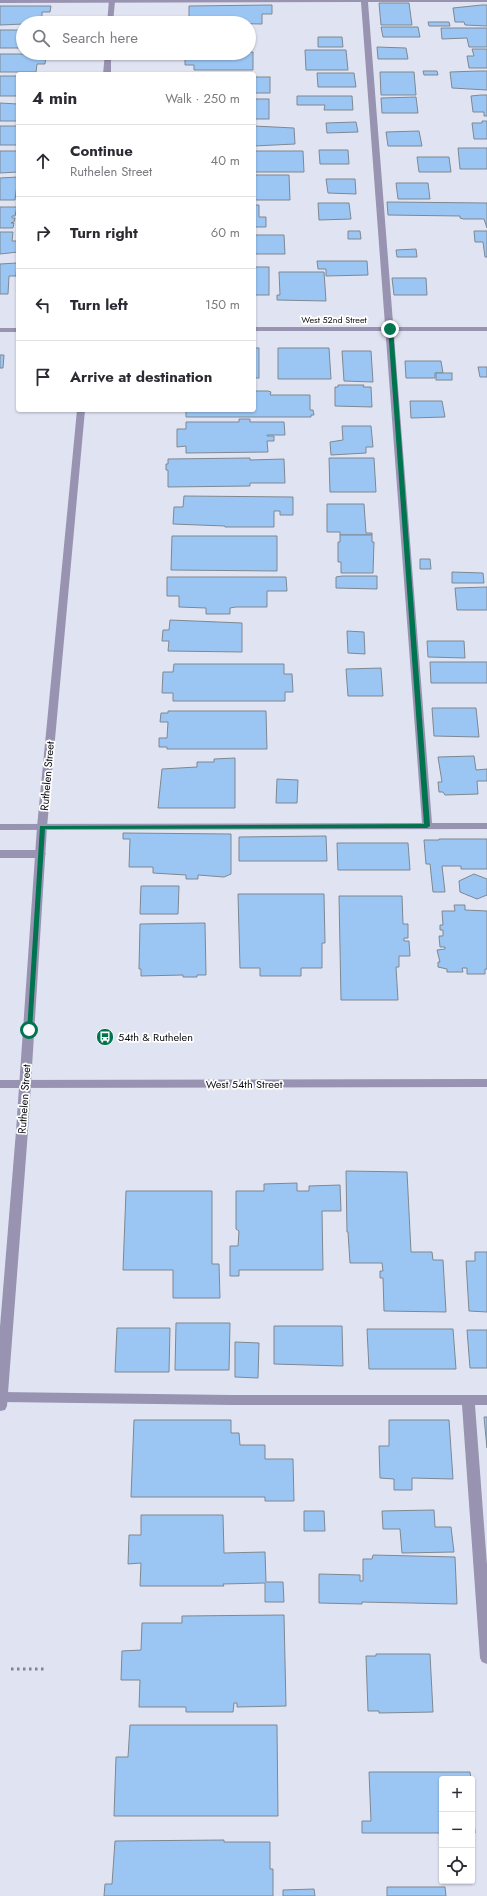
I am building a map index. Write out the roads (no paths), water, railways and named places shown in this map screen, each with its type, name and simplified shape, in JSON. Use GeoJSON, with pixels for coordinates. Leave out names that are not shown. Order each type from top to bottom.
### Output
{"type":"FeatureCollection","features":[{"type":"Feature","properties":{"kind":"street"},"geometry":{"type":"LineString","coordinates":[[364,0],[427,826]]}},
{"type":"Feature","properties":{"kind":"street"},"geometry":{"type":"LineString","coordinates":[[0,1],[487,0]]}},
{"type":"Feature","properties":{"kind":"street"},"geometry":{"type":"LineString","coordinates":[[111,16],[112,1]]}},
{"type":"Feature","properties":{"kind":"street"},"geometry":{"type":"LineString","coordinates":[[107,72],[108,60]]}},
{"type":"Feature","properties":{"kind":"street","name":"West 52nd Street"},"geometry":{"type":"LineString","coordinates":[[256,329],[487,329]]}},
{"type":"Feature","properties":{"kind":"street"},"geometry":{"type":"LineString","coordinates":[[0,330],[16,330]]}},
{"type":"Feature","properties":{"kind":"street","name":"Ruthelen Street"},"geometry":{"type":"LineString","coordinates":[[0,1401],[25,1084],[42,827],[81,412]]}},
{"type":"Feature","properties":{"kind":"street"},"geometry":{"type":"LineString","coordinates":[[0,827],[487,826]]}},
{"type":"Feature","properties":{"kind":"street"},"geometry":{"type":"LineString","coordinates":[[0,854],[41,854]]}},
{"type":"Feature","properties":{"kind":"street","name":"West 54th Street"},"geometry":{"type":"LineString","coordinates":[[0,1084],[487,1083]]}},
{"type":"Feature","properties":{"kind":"street"},"geometry":{"type":"LineString","coordinates":[[468,1400],[487,1658]]}},
{"type":"Feature","properties":{"kind":"street"},"geometry":{"type":"LineString","coordinates":[[0,1401],[487,1400]]}},
{"type":"Feature","properties":{"kind":"place","name":"54th & Ruthelen"},"geometry":{"type":"Point","coordinates":[105,1037]}}]}
